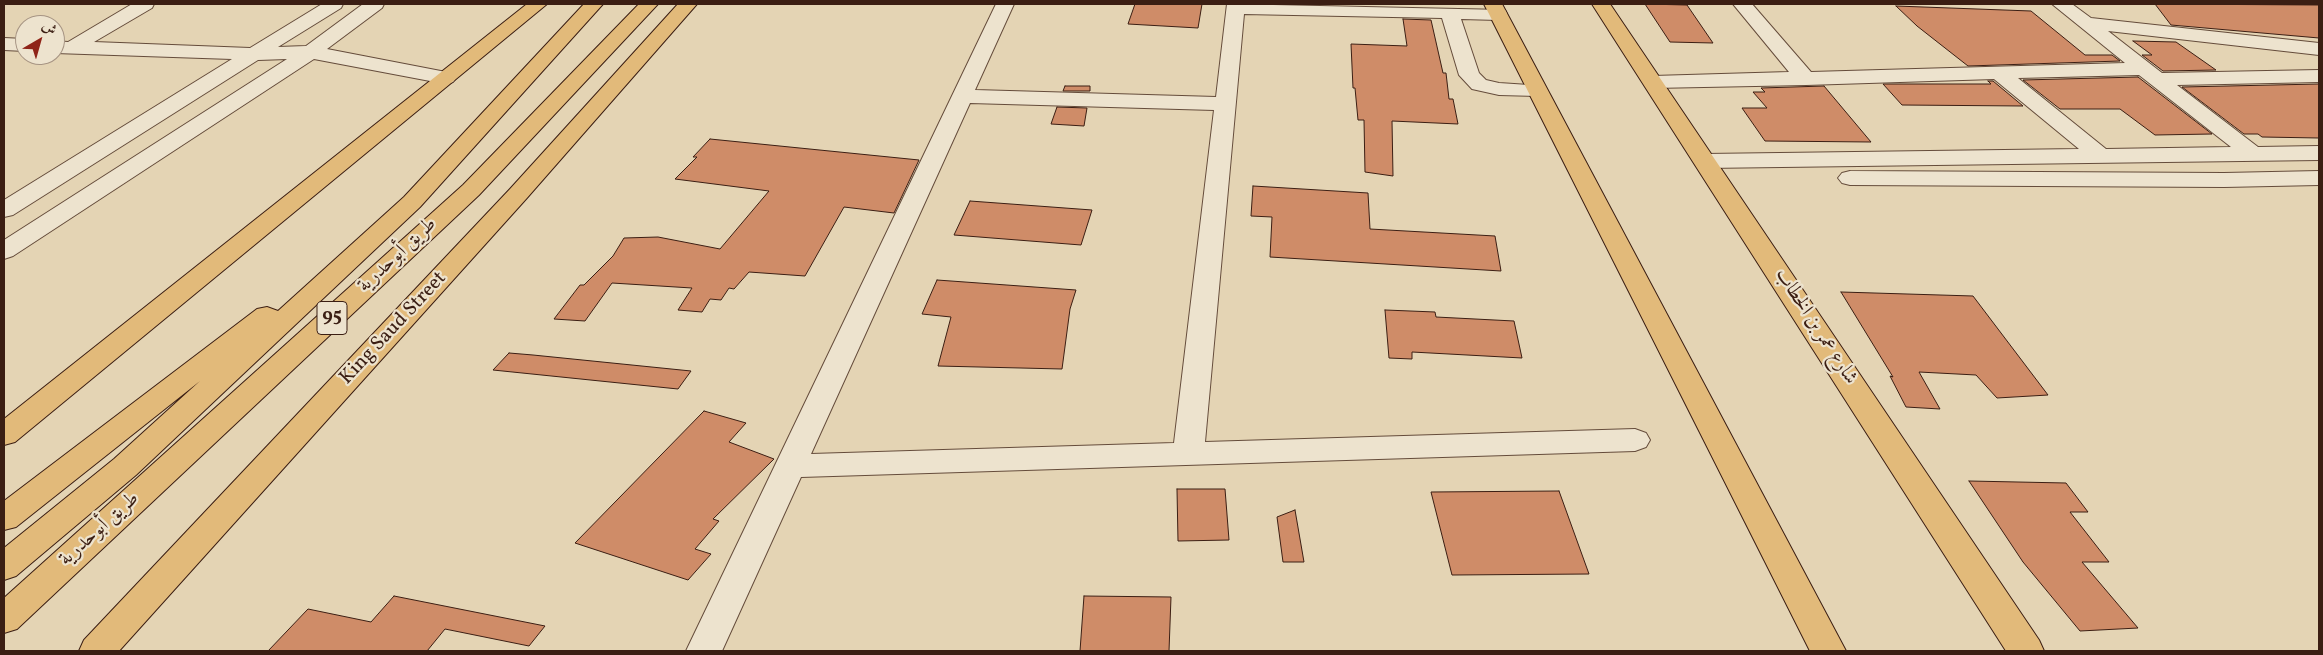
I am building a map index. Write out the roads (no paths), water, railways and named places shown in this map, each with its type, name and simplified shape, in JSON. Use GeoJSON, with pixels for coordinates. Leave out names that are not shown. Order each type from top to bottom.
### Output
{"type":"FeatureCollection","features":[{"type":"Feature","properties":{"kind":"main road"},"geometry":{"type":"LineString","coordinates":[[4,435],[538,4]]}},
{"type":"Feature","properties":{"kind":"main road","name":"طريق أبوحدرية"},"geometry":{"type":"LineString","coordinates":[[4,567],[125,467],[412,202],[594,4]]}},
{"type":"Feature","properties":{"kind":"main road","name":"طريق أبوحدرية"},"geometry":{"type":"LineString","coordinates":[[4,619],[471,190],[649,4]]}},
{"type":"Feature","properties":{"kind":"main road","name":"King Saud Street"},"geometry":{"type":"LineString","coordinates":[[97,651],[518,194],[688,4]]}},
{"type":"Feature","properties":{"kind":"main road","name":"شارع عمر بن الخطاب"},"geometry":{"type":"LineString","coordinates":[[1601,4],[2026,651]]}},
{"type":"Feature","properties":{"kind":"main road"},"geometry":{"type":"LineString","coordinates":[[1495,9],[1828,651]]}},
{"type":"Feature","properties":{"kind":"main road"},"geometry":{"type":"LineString","coordinates":[[4,518],[412,202]]}},
{"type":"Feature","properties":{"kind":"street"},"geometry":{"type":"LineString","coordinates":[[65,47],[146,4]]}},
{"type":"Feature","properties":{"kind":"street"},"geometry":{"type":"LineString","coordinates":[[4,210],[334,4]]}},
{"type":"Feature","properties":{"kind":"street"},"geometry":{"type":"LineString","coordinates":[[4,251],[311,52],[375,4]]}},
{"type":"Feature","properties":{"kind":"street"},"geometry":{"type":"LineString","coordinates":[[704,651],[1006,4]]}},
{"type":"Feature","properties":{"kind":"street"},"geometry":{"type":"LineString","coordinates":[[1742,4],[1806,79]]}},
{"type":"Feature","properties":{"kind":"street"},"geometry":{"type":"LineString","coordinates":[[2061,4],[2253,154]]}},
{"type":"Feature","properties":{"kind":"street"},"geometry":{"type":"LineString","coordinates":[[1188,454],[1236,6],[1450,13],[1495,9]]}},
{"type":"Feature","properties":{"kind":"street"},"geometry":{"type":"LineString","coordinates":[[1450,13],[1469,75],[1479,85],[1500,89],[1537,90]]}},
{"type":"Feature","properties":{"kind":"street"},"geometry":{"type":"LineString","coordinates":[[2084,23],[2319,49]]}},
{"type":"Feature","properties":{"kind":"street"},"geometry":{"type":"LineString","coordinates":[[2245,41],[2318,76]]}},
{"type":"Feature","properties":{"kind":"street"},"geometry":{"type":"LineString","coordinates":[[65,48],[255,54],[311,52],[446,78]]}},
{"type":"Feature","properties":{"kind":"street"},"geometry":{"type":"LineString","coordinates":[[1653,82],[1999,73],[2318,76]]}},
{"type":"Feature","properties":{"kind":"street"},"geometry":{"type":"LineString","coordinates":[[1999,73],[2101,156]]}},
{"type":"Feature","properties":{"kind":"street"},"geometry":{"type":"LineString","coordinates":[[962,96],[1226,104]]}},
{"type":"Feature","properties":{"kind":"street"},"geometry":{"type":"LineString","coordinates":[[1711,169],[2101,156],[2319,153]]}},
{"type":"Feature","properties":{"kind":"street"},"geometry":{"type":"LineString","coordinates":[[1711,169],[2224,180],[2319,178]]}},
{"type":"Feature","properties":{"kind":"street"},"geometry":{"type":"LineString","coordinates":[[789,466],[1635,440]]}}]}
